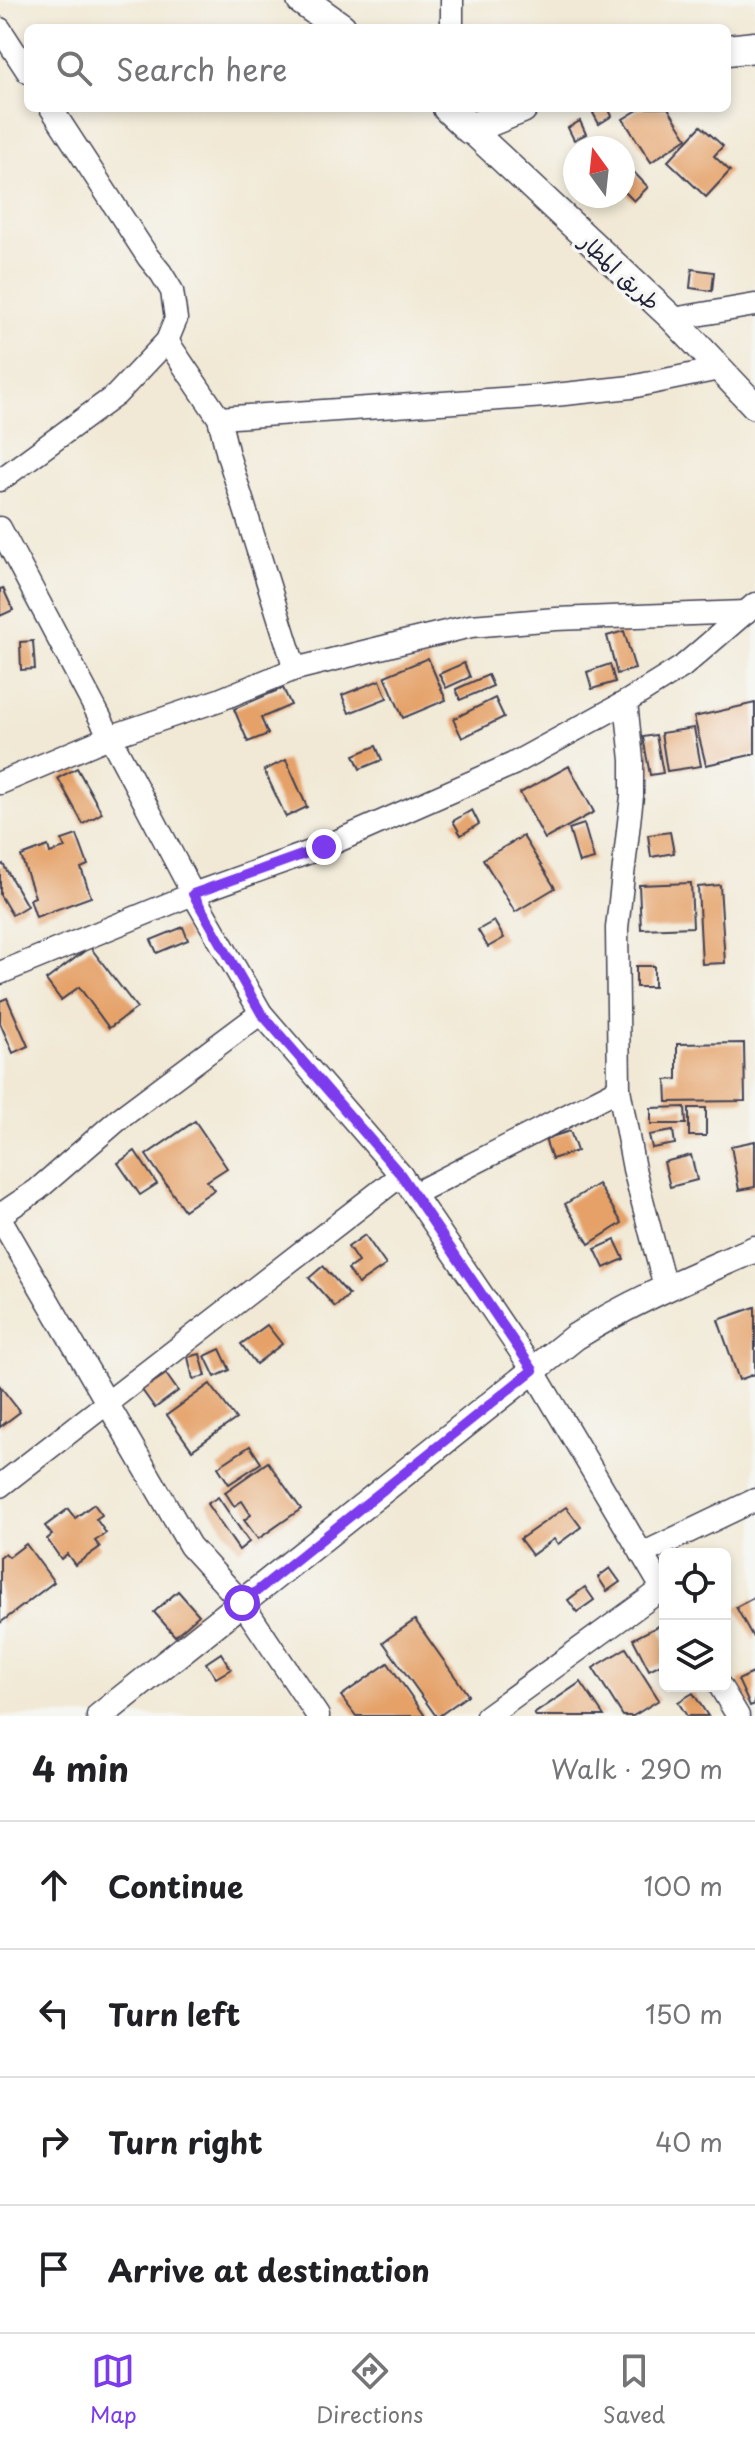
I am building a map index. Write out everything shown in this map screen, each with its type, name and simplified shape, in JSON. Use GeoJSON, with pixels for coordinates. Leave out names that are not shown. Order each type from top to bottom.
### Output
{"type":"FeatureCollection","features":[{"type":"Feature","properties":{"kind":"main road"},"geometry":{"type":"LineString","coordinates":[[302,0],[335,24]]}},
{"type":"Feature","properties":{"kind":"main road"},"geometry":{"type":"LineString","coordinates":[[731,50],[755,47]]}},
{"type":"Feature","properties":{"kind":"main road","name":"طريق المطار"},"geometry":{"type":"LineString","coordinates":[[452,112],[470,129]]}},
{"type":"Feature","properties":{"kind":"main road"},"geometry":{"type":"LineString","coordinates":[[470,129],[512,112]]}},
{"type":"Feature","properties":{"kind":"street"},"geometry":{"type":"LineString","coordinates":[[452,0],[452,24]]}},
{"type":"Feature","properties":{"kind":"street"},"geometry":{"type":"LineString","coordinates":[[0,29],[24,66]]}},
{"type":"Feature","properties":{"kind":"street"},"geometry":{"type":"LineString","coordinates":[[0,480],[116,395],[167,341],[176,319],[172,291],[54,112]]}},
{"type":"Feature","properties":{"kind":"street","name":"طريق المطار"},"geometry":{"type":"LineString","coordinates":[[470,129],[673,319],[755,406]]}},
{"type":"Feature","properties":{"kind":"street"},"geometry":{"type":"LineString","coordinates":[[673,319],[755,305]]}},
{"type":"Feature","properties":{"kind":"street"},"geometry":{"type":"LineString","coordinates":[[167,341],[219,418],[295,669]]}},
{"type":"Feature","properties":{"kind":"street"},"geometry":{"type":"LineString","coordinates":[[219,418],[559,395],[631,387],[719,369]]}},
{"type":"Feature","properties":{"kind":"street"},"geometry":{"type":"LineString","coordinates":[[0,528],[193,894],[261,1013],[401,1175],[533,1370],[659,1583]]}},
{"type":"Feature","properties":{"kind":"street"},"geometry":{"type":"LineString","coordinates":[[0,783],[109,737],[219,700],[295,669],[471,626],[750,608]]}},
{"type":"Feature","properties":{"kind":"street"},"geometry":{"type":"LineString","coordinates":[[0,973],[193,894],[324,847],[513,764],[626,702],[682,667],[750,608]]}},
{"type":"Feature","properties":{"kind":"street"},"geometry":{"type":"LineString","coordinates":[[626,702],[632,796],[617,928],[619,1089],[634,1169],[665,1287]]}},
{"type":"Feature","properties":{"kind":"street"},"geometry":{"type":"LineString","coordinates":[[261,1013],[119,1119],[37,1190],[0,1217],[190,1546],[242,1603],[318,1716]]}},
{"type":"Feature","properties":{"kind":"street"},"geometry":{"type":"LineString","coordinates":[[414,1194],[619,1089]]}},
{"type":"Feature","properties":{"kind":"street"},"geometry":{"type":"LineString","coordinates":[[0,1486],[401,1175]]}},
{"type":"Feature","properties":{"kind":"street"},"geometry":{"type":"LineString","coordinates":[[100,1716],[575,1337],[606,1317],[665,1287],[755,1249]]}},
{"type":"Feature","properties":{"kind":"street"},"geometry":{"type":"LineString","coordinates":[[642,1554],[755,1500]]}},
{"type":"Feature","properties":{"kind":"street"},"geometry":{"type":"LineString","coordinates":[[487,1716],[659,1595]]}},
{"type":"Feature","properties":{"kind":"street"},"geometry":{"type":"LineString","coordinates":[[724,1692],[738,1716]]}},
{"type":"Feature","properties":{"kind":"building"},"geometry":{"type":"Polygon","coordinates":[[[610,112],[612,116],[599,124],[593,113],[610,112]]]}},
{"type":"Feature","properties":{"kind":"building"},"geometry":{"type":"Polygon","coordinates":[[[634,112],[671,112],[687,138],[651,162],[623,119],[634,112]]]}},
{"type":"Feature","properties":{"kind":"building"},"geometry":{"type":"Polygon","coordinates":[[[580,121],[586,134],[572,136],[568,128],[580,121]]]}},
{"type":"Feature","properties":{"kind":"building"},"geometry":{"type":"Polygon","coordinates":[[[701,126],[723,146],[714,156],[730,171],[706,197],[668,161],[701,126]]]}},
{"type":"Feature","properties":{"kind":"building"},"geometry":{"type":"Polygon","coordinates":[[[635,173],[648,187],[635,200],[635,173]]]}},
{"type":"Feature","properties":{"kind":"building"},"geometry":{"type":"Polygon","coordinates":[[[692,269],[714,272],[712,291],[690,288],[692,269]]]}},
{"type":"Feature","properties":{"kind":"building"},"geometry":{"type":"Polygon","coordinates":[[[3,588],[13,610],[0,616],[0,589],[3,588]]]}},
{"type":"Feature","properties":{"kind":"building"},"geometry":{"type":"Polygon","coordinates":[[[624,631],[635,669],[617,674],[607,636],[624,631]]]}},
{"type":"Feature","properties":{"kind":"building"},"geometry":{"type":"Polygon","coordinates":[[[33,641],[35,669],[21,670],[20,642],[33,641]]]}},
{"type":"Feature","properties":{"kind":"building"},"geometry":{"type":"Polygon","coordinates":[[[428,658],[446,700],[403,718],[385,676],[428,658]]]}},
{"type":"Feature","properties":{"kind":"building"},"geometry":{"type":"Polygon","coordinates":[[[464,663],[470,677],[446,688],[439,674],[464,663]]]}},
{"type":"Feature","properties":{"kind":"building"},"geometry":{"type":"Polygon","coordinates":[[[610,664],[615,682],[592,689],[587,672],[610,664]]]}},
{"type":"Feature","properties":{"kind":"building"},"geometry":{"type":"Polygon","coordinates":[[[488,675],[493,686],[460,700],[456,689],[488,675]]]}},
{"type":"Feature","properties":{"kind":"building"},"geometry":{"type":"Polygon","coordinates":[[[380,680],[387,698],[349,713],[342,695],[380,680]]]}},
{"type":"Feature","properties":{"kind":"building"},"geometry":{"type":"Polygon","coordinates":[[[283,688],[291,705],[261,718],[268,734],[248,742],[234,709],[283,688]]]}},
{"type":"Feature","properties":{"kind":"building"},"geometry":{"type":"Polygon","coordinates":[[[495,698],[504,717],[462,738],[453,719],[495,698]]]}},
{"type":"Feature","properties":{"kind":"building"},"geometry":{"type":"Polygon","coordinates":[[[755,703],[755,754],[706,765],[694,717],[755,703]]]}},
{"type":"Feature","properties":{"kind":"building"},"geometry":{"type":"Polygon","coordinates":[[[694,728],[701,766],[667,771],[661,733],[694,728]]]}},
{"type":"Feature","properties":{"kind":"building"},"geometry":{"type":"Polygon","coordinates":[[[656,735],[663,773],[650,775],[643,737],[656,735]]]}},
{"type":"Feature","properties":{"kind":"building"},"geometry":{"type":"Polygon","coordinates":[[[376,746],[382,760],[360,769],[354,755],[376,746]]]}},
{"type":"Feature","properties":{"kind":"building"},"geometry":{"type":"Polygon","coordinates":[[[286,760],[307,807],[286,817],[264,770],[286,760]]]}},
{"type":"Feature","properties":{"kind":"building"},"geometry":{"type":"Polygon","coordinates":[[[569,766],[594,812],[545,839],[520,793],[569,766]]]}},
{"type":"Feature","properties":{"kind":"building"},"geometry":{"type":"Polygon","coordinates":[[[77,768],[102,813],[83,824],[58,778],[77,768]]]}},
{"type":"Feature","properties":{"kind":"building"},"geometry":{"type":"Polygon","coordinates":[[[472,810],[479,824],[461,835],[453,821],[472,810]]]}},
{"type":"Feature","properties":{"kind":"building"},"geometry":{"type":"Polygon","coordinates":[[[584,824],[594,859],[579,863],[569,829],[584,824]]]}},
{"type":"Feature","properties":{"kind":"building"},"geometry":{"type":"Polygon","coordinates":[[[670,832],[674,853],[651,857],[648,835],[670,832]]]}},
{"type":"Feature","properties":{"kind":"building"},"geometry":{"type":"Polygon","coordinates":[[[77,835],[88,865],[81,868],[91,897],[36,917],[30,899],[35,897],[21,856],[48,846],[50,853],[65,848],[62,840],[77,835]]]}},
{"type":"Feature","properties":{"kind":"building"},"geometry":{"type":"Polygon","coordinates":[[[523,836],[555,888],[515,912],[483,859],[523,836]]]}},
{"type":"Feature","properties":{"kind":"building"},"geometry":{"type":"Polygon","coordinates":[[[3,864],[27,906],[12,915],[0,895],[0,866],[3,864]]]}},
{"type":"Feature","properties":{"kind":"building"},"geometry":{"type":"Polygon","coordinates":[[[691,883],[693,927],[641,929],[639,885],[691,883]]]}},
{"type":"Feature","properties":{"kind":"building"},"geometry":{"type":"Polygon","coordinates":[[[720,885],[725,963],[702,964],[698,887],[720,885]]]}},
{"type":"Feature","properties":{"kind":"building"},"geometry":{"type":"Polygon","coordinates":[[[494,921],[504,938],[488,947],[478,930],[494,921]]]}},
{"type":"Feature","properties":{"kind":"building"},"geometry":{"type":"Polygon","coordinates":[[[183,927],[188,940],[157,953],[151,940],[183,927]]]}},
{"type":"Feature","properties":{"kind":"building"},"geometry":{"type":"Polygon","coordinates":[[[90,947],[137,1008],[109,1028],[79,987],[61,1000],[46,980],[90,947]]]}},
{"type":"Feature","properties":{"kind":"building"},"geometry":{"type":"Polygon","coordinates":[[[636,966],[654,966],[654,987],[636,987],[636,966]]]}},
{"type":"Feature","properties":{"kind":"building"},"geometry":{"type":"Polygon","coordinates":[[[7,998],[28,1046],[13,1053],[0,1023],[0,1001],[7,998]]]}},
{"type":"Feature","properties":{"kind":"building"},"geometry":{"type":"Polygon","coordinates":[[[744,1043],[745,1101],[667,1102],[666,1080],[677,1079],[677,1044],[744,1043]]]}},
{"type":"Feature","properties":{"kind":"building"},"geometry":{"type":"Polygon","coordinates":[[[685,1107],[686,1124],[651,1124],[651,1108],[685,1107]]]}},
{"type":"Feature","properties":{"kind":"building"},"geometry":{"type":"Polygon","coordinates":[[[689,1108],[706,1108],[706,1136],[689,1136],[689,1108]]]}},
{"type":"Feature","properties":{"kind":"building"},"geometry":{"type":"Polygon","coordinates":[[[195,1121],[227,1168],[207,1181],[214,1190],[184,1210],[146,1155],[195,1121]]]}},
{"type":"Feature","properties":{"kind":"building"},"geometry":{"type":"Polygon","coordinates":[[[570,1131],[577,1151],[552,1159],[545,1139],[570,1131]]]}},
{"type":"Feature","properties":{"kind":"building"},"geometry":{"type":"Polygon","coordinates":[[[673,1131],[675,1144],[652,1148],[649,1135],[673,1131]]]}},
{"type":"Feature","properties":{"kind":"building"},"geometry":{"type":"Polygon","coordinates":[[[755,1141],[755,1187],[739,1190],[731,1146],[755,1141]]]}},
{"type":"Feature","properties":{"kind":"building"},"geometry":{"type":"Polygon","coordinates":[[[135,1151],[157,1184],[140,1195],[118,1163],[135,1151]]]}},
{"type":"Feature","properties":{"kind":"building"},"geometry":{"type":"Polygon","coordinates":[[[691,1155],[697,1180],[670,1187],[664,1162],[691,1155]]]}},
{"type":"Feature","properties":{"kind":"building"},"geometry":{"type":"Polygon","coordinates":[[[598,1184],[622,1223],[589,1244],[565,1204],[598,1184]]]}},
{"type":"Feature","properties":{"kind":"building"},"geometry":{"type":"Polygon","coordinates":[[[365,1235],[386,1265],[358,1284],[348,1269],[358,1262],[348,1247],[365,1235]]]}},
{"type":"Feature","properties":{"kind":"building"},"geometry":{"type":"Polygon","coordinates":[[[615,1240],[624,1259],[604,1268],[595,1249],[615,1240]]]}},
{"type":"Feature","properties":{"kind":"building"},"geometry":{"type":"Polygon","coordinates":[[[323,1266],[349,1295],[335,1307],[309,1278],[323,1266]]]}},
{"type":"Feature","properties":{"kind":"building"},"geometry":{"type":"Polygon","coordinates":[[[755,1307],[755,1374],[739,1380],[718,1320],[755,1307]]]}},
{"type":"Feature","properties":{"kind":"building"},"geometry":{"type":"Polygon","coordinates":[[[267,1325],[282,1344],[256,1364],[241,1344],[267,1325]]]}},
{"type":"Feature","properties":{"kind":"building"},"geometry":{"type":"Polygon","coordinates":[[[220,1349],[230,1370],[215,1377],[205,1356],[220,1349]]]}},
{"type":"Feature","properties":{"kind":"building"},"geometry":{"type":"Polygon","coordinates":[[[200,1354],[206,1376],[193,1379],[188,1357],[200,1354]]]}},
{"type":"Feature","properties":{"kind":"building"},"geometry":{"type":"Polygon","coordinates":[[[166,1374],[178,1391],[155,1408],[142,1390],[166,1374]]]}},
{"type":"Feature","properties":{"kind":"building"},"geometry":{"type":"Polygon","coordinates":[[[210,1384],[236,1419],[192,1450],[167,1415],[210,1384]]]}},
{"type":"Feature","properties":{"kind":"building"},"geometry":{"type":"Polygon","coordinates":[[[0,1386],[20,1412],[0,1427],[0,1386]]]}},
{"type":"Feature","properties":{"kind":"building"},"geometry":{"type":"Polygon","coordinates":[[[250,1446],[261,1463],[229,1484],[218,1467],[250,1446]]]}},
{"type":"Feature","properties":{"kind":"building"},"geometry":{"type":"Polygon","coordinates":[[[268,1462],[301,1509],[258,1539],[244,1520],[251,1515],[242,1501],[234,1506],[225,1492],[268,1462]]]}},
{"type":"Feature","properties":{"kind":"building"},"geometry":{"type":"Polygon","coordinates":[[[218,1497],[249,1542],[239,1550],[207,1504],[218,1497]]]}},
{"type":"Feature","properties":{"kind":"building"},"geometry":{"type":"Polygon","coordinates":[[[94,1504],[102,1515],[96,1519],[106,1533],[95,1541],[100,1547],[75,1565],[67,1554],[61,1559],[47,1539],[52,1535],[45,1526],[68,1509],[75,1518],[94,1504]]]}},
{"type":"Feature","properties":{"kind":"building"},"geometry":{"type":"Polygon","coordinates":[[[566,1507],[581,1527],[558,1544],[554,1539],[532,1555],[520,1539],[566,1507]]]}},
{"type":"Feature","properties":{"kind":"building"},"geometry":{"type":"Polygon","coordinates":[[[26,1544],[54,1582],[0,1623],[0,1557],[5,1553],[9,1557],[26,1544]]]}},
{"type":"Feature","properties":{"kind":"building"},"geometry":{"type":"Polygon","coordinates":[[[610,1568],[620,1582],[607,1591],[598,1577],[610,1568]]]}},
{"type":"Feature","properties":{"kind":"building"},"geometry":{"type":"Polygon","coordinates":[[[585,1587],[594,1600],[577,1612],[568,1600],[585,1587]]]}},
{"type":"Feature","properties":{"kind":"building"},"geometry":{"type":"Polygon","coordinates":[[[178,1591],[199,1615],[175,1636],[154,1612],[178,1591]]]}},
{"type":"Feature","properties":{"kind":"building"},"geometry":{"type":"Polygon","coordinates":[[[755,1597],[755,1641],[736,1607],[755,1597]]]}},
{"type":"Feature","properties":{"kind":"building"},"geometry":{"type":"Polygon","coordinates":[[[415,1620],[468,1695],[439,1716],[383,1642],[415,1620]]]}},
{"type":"Feature","properties":{"kind":"building"},"geometry":{"type":"Polygon","coordinates":[[[658,1626],[659,1665],[649,1670],[633,1639],[658,1626]]]}},
{"type":"Feature","properties":{"kind":"building"},"geometry":{"type":"Polygon","coordinates":[[[626,1648],[659,1700],[633,1716],[623,1716],[593,1668],[626,1648]]]}},
{"type":"Feature","properties":{"kind":"building"},"geometry":{"type":"Polygon","coordinates":[[[221,1653],[231,1669],[216,1678],[206,1663],[221,1653]]]}},
{"type":"Feature","properties":{"kind":"building"},"geometry":{"type":"Polygon","coordinates":[[[388,1663],[425,1716],[356,1716],[341,1696],[388,1663]]]}},
{"type":"Feature","properties":{"kind":"building"},"geometry":{"type":"Polygon","coordinates":[[[755,1672],[755,1704],[750,1706],[738,1680],[755,1672]]]}},
{"type":"Feature","properties":{"kind":"building"},"geometry":{"type":"Polygon","coordinates":[[[581,1682],[604,1716],[534,1714],[581,1682]]]}},
{"type":"Feature","properties":{"kind":"building"},"geometry":{"type":"Polygon","coordinates":[[[693,1693],[708,1716],[687,1716],[678,1702],[693,1693]]]}},
{"type":"Feature","properties":{"kind":"route"},"geometry":{"type":"LineString","coordinates":[[242,1603],[533,1370],[401,1175],[261,1013],[193,894],[324,847]]}}]}
